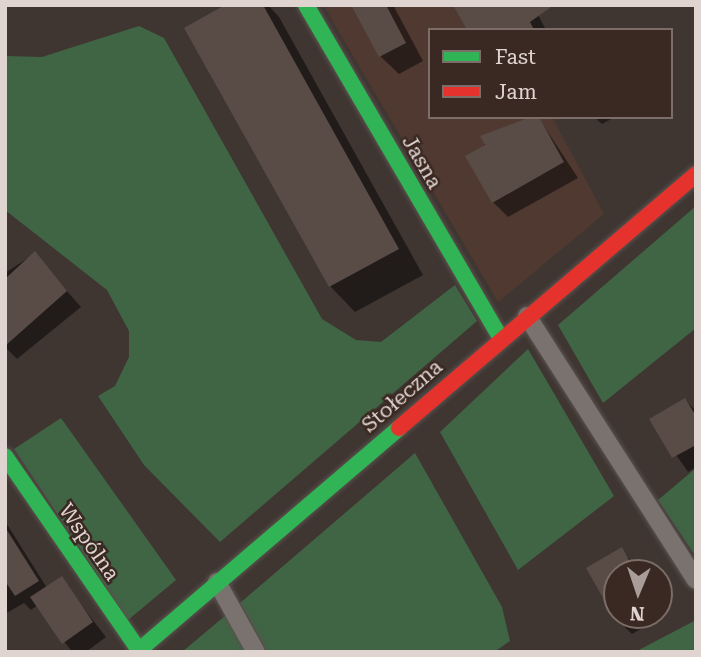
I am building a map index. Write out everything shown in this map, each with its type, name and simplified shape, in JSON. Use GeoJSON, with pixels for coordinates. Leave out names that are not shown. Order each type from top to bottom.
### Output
{"type":"FeatureCollection","features":[{"type":"Feature","properties":{"kind":"street","name":"Jasna"},"geometry":{"type":"LineString","coordinates":[[306,5],[501,339]]}},
{"type":"Feature","properties":{"kind":"street","name":"Stołeczna"},"geometry":{"type":"LineString","coordinates":[[138,651],[696,174]]}},
{"type":"Feature","properties":{"kind":"street","name":"Wspólna"},"geometry":{"type":"LineString","coordinates":[[5,456],[138,651]]}},
{"type":"Feature","properties":{"kind":"lane"},"geometry":{"type":"LineString","coordinates":[[527,316],[696,580]]}},
{"type":"Feature","properties":{"kind":"lane"},"geometry":{"type":"LineString","coordinates":[[217,582],[256,652]]}},
{"type":"Feature","properties":{"kind":"shaded area"},"geometry":{"type":"Polygon","coordinates":[[[323,5],[490,5],[503,28],[428,28],[428,119],[553,119],[604,214],[498,302],[323,5]]]}},
{"type":"Feature","properties":{"kind":"green space"},"geometry":{"type":"Polygon","coordinates":[[[139,26],[164,38],[322,319],[356,340],[381,342],[455,285],[477,321],[220,542],[144,465],[98,396],[115,386],[129,357],[129,331],[107,290],[5,210],[5,56],[42,57],[139,26]]]}},
{"type":"Feature","properties":{"kind":"green space"},"geometry":{"type":"Polygon","coordinates":[[[696,206],[696,328],[603,403],[558,325],[696,206]]]}},
{"type":"Feature","properties":{"kind":"green space"},"geometry":{"type":"Polygon","coordinates":[[[528,349],[614,496],[518,570],[440,432],[528,349]]]}},
{"type":"Feature","properties":{"kind":"green space"},"geometry":{"type":"Polygon","coordinates":[[[61,418],[176,580],[128,620],[14,449],[61,418]]]}},
{"type":"Feature","properties":{"kind":"green space"},"geometry":{"type":"Polygon","coordinates":[[[415,453],[502,607],[510,641],[494,652],[267,652],[240,603],[415,453]]]}},
{"type":"Feature","properties":{"kind":"green space"},"geometry":{"type":"Polygon","coordinates":[[[696,468],[696,557],[658,500],[696,468]]]}},
{"type":"Feature","properties":{"kind":"green space"},"geometry":{"type":"Polygon","coordinates":[[[226,615],[247,652],[182,652],[226,615]]]}},
{"type":"Feature","properties":{"kind":"green space"},"geometry":{"type":"Polygon","coordinates":[[[696,620],[696,652],[635,652],[696,620]]]}},
{"type":"Feature","properties":{"kind":"building"},"geometry":{"type":"Polygon","coordinates":[[[225,5],[263,5],[399,249],[329,287],[184,28],[225,5]]]}},
{"type":"Feature","properties":{"kind":"building"},"geometry":{"type":"Polygon","coordinates":[[[351,5],[386,5],[406,43],[379,57],[351,5]]]}},
{"type":"Feature","properties":{"kind":"building"},"geometry":{"type":"Polygon","coordinates":[[[453,5],[554,5],[530,22],[533,28],[466,28],[453,5]]]}},
{"type":"Feature","properties":{"kind":"building"},"geometry":{"type":"Polygon","coordinates":[[[526,119],[540,119],[564,162],[492,203],[465,156],[485,145],[480,136],[526,119]]]}},
{"type":"Feature","properties":{"kind":"building"},"geometry":{"type":"Polygon","coordinates":[[[35,251],[67,291],[5,346],[5,279],[35,251]]]}},
{"type":"Feature","properties":{"kind":"building"},"geometry":{"type":"Polygon","coordinates":[[[685,398],[696,416],[696,445],[672,458],[649,419],[685,398]]]}},
{"type":"Feature","properties":{"kind":"building"},"geometry":{"type":"Polygon","coordinates":[[[5,527],[39,581],[15,596],[5,581],[5,527]]]}},
{"type":"Feature","properties":{"kind":"building"},"geometry":{"type":"Polygon","coordinates":[[[622,547],[628,559],[603,559],[603,598],[586,568],[622,547]]]}},
{"type":"Feature","properties":{"kind":"building"},"geometry":{"type":"Polygon","coordinates":[[[62,576],[93,622],[62,644],[30,597],[62,576]]]}},
{"type":"Feature","properties":{"kind":"traffic: fast"},"geometry":{"type":"LineString","coordinates":[[306,5],[501,339]]}},
{"type":"Feature","properties":{"kind":"traffic: fast"},"geometry":{"type":"LineString","coordinates":[[137,652],[399,428]]}},
{"type":"Feature","properties":{"kind":"traffic: fast"},"geometry":{"type":"LineString","coordinates":[[5,456],[139,650]]}},
{"type":"Feature","properties":{"kind":"traffic: jam"},"geometry":{"type":"LineString","coordinates":[[399,428],[696,174]]}}]}
